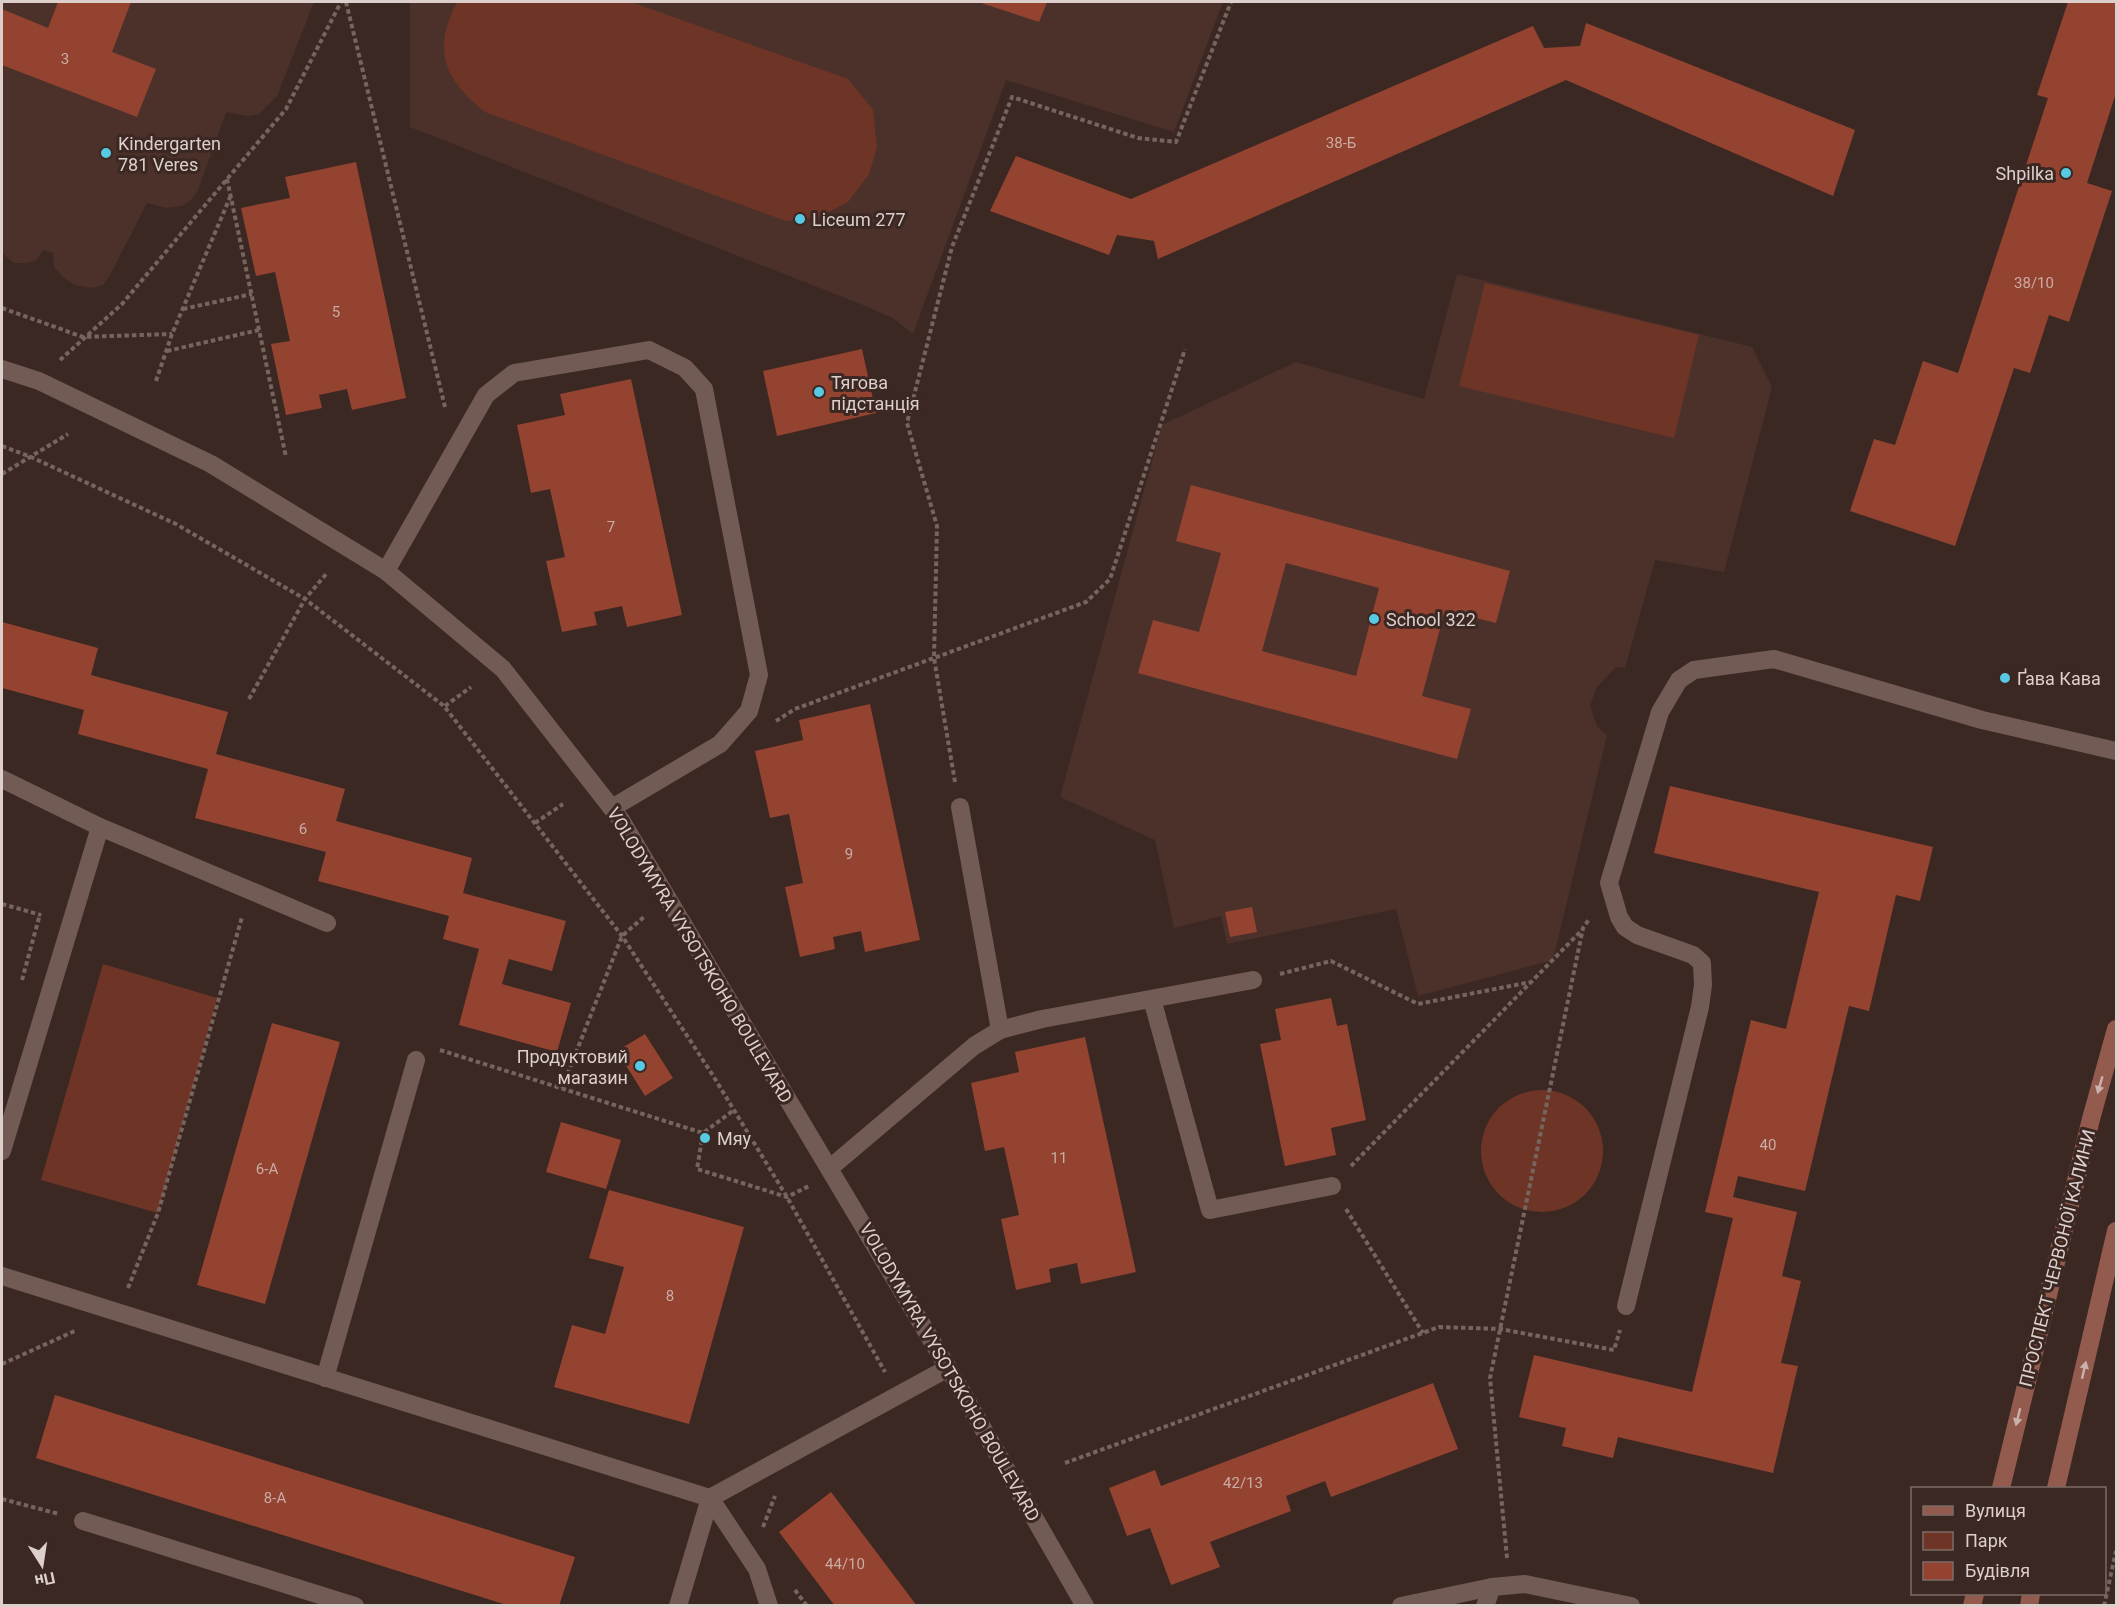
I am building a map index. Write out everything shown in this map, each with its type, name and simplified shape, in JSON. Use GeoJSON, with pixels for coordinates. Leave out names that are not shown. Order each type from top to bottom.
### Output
{"type":"FeatureCollection","features":[{"type":"Feature","properties":{"kind":"main road","name":"ПРОСПЕКТ ЧЕРВОНОЇ КАЛИНИ"},"geometry":{"type":"LineString","coordinates":[[2001,1487],[2091,1119],[2116,1029]]}},
{"type":"Feature","properties":{"kind":"main road"},"geometry":{"type":"LineString","coordinates":[[2056,1487],[2116,1231]]}},
{"type":"Feature","properties":{"kind":"street"},"geometry":{"type":"LineString","coordinates":[[386,571],[486,395],[514,373],[649,350],[685,368],[704,389],[759,675],[749,711],[720,744],[612,808]]}},
{"type":"Feature","properties":{"kind":"street","name":"VOLODYMYRA VYSOTSKOHO BOULEVARD"},"geometry":{"type":"LineString","coordinates":[[2,369],[39,381],[211,464],[386,571],[503,669],[612,808],[669,898],[948,1368],[1085,1605]]}},
{"type":"Feature","properties":{"kind":"street"},"geometry":{"type":"LineString","coordinates":[[1626,1306],[1700,1007],[1704,971],[1702,963],[1693,955],[1636,935],[1625,927],[1619,916],[1609,883],[1660,712],[1679,681],[1694,670],[1774,659],[1982,720],[2116,751]]}},
{"type":"Feature","properties":{"kind":"street"},"geometry":{"type":"LineString","coordinates":[[2,779],[100,827],[327,923]]}},
{"type":"Feature","properties":{"kind":"street"},"geometry":{"type":"LineString","coordinates":[[960,807],[1000,1030]]}},
{"type":"Feature","properties":{"kind":"street"},"geometry":{"type":"LineString","coordinates":[[2,1151],[100,827]]}},
{"type":"Feature","properties":{"kind":"street"},"geometry":{"type":"LineString","coordinates":[[830,1168],[974,1046],[1000,1030],[1042,1019],[1252,980]]}},
{"type":"Feature","properties":{"kind":"street"},"geometry":{"type":"LineString","coordinates":[[1152,999],[1210,1210],[1332,1186]]}},
{"type":"Feature","properties":{"kind":"street"},"geometry":{"type":"LineString","coordinates":[[325,1378],[416,1060]]}},
{"type":"Feature","properties":{"kind":"street"},"geometry":{"type":"LineString","coordinates":[[2,1275],[710,1498],[757,1569],[769,1605]]}},
{"type":"Feature","properties":{"kind":"street"},"geometry":{"type":"LineString","coordinates":[[678,1605],[710,1498],[948,1368]]}},
{"type":"Feature","properties":{"kind":"street"},"geometry":{"type":"LineString","coordinates":[[83,1521],[355,1605]]}},
{"type":"Feature","properties":{"kind":"street"},"geometry":{"type":"LineString","coordinates":[[1401,1605],[1492,1587],[1525,1584],[1630,1605]]}},
{"type":"Feature","properties":{"kind":"street"},"geometry":{"type":"LineString","coordinates":[[1485,1605],[1492,1587]]}},
{"type":"Feature","properties":{"kind":"path"},"geometry":{"type":"LineString","coordinates":[[39,381],[83,337],[122,304],[286,109],[341,2]]}},
{"type":"Feature","properties":{"kind":"path"},"geometry":{"type":"LineString","coordinates":[[346,2],[446,406],[441,416]]}},
{"type":"Feature","properties":{"kind":"path"},"geometry":{"type":"LineString","coordinates":[[960,807],[934,658],[938,526],[907,423],[952,247],[1012,97],[1138,138],[1176,142],[1231,2]]}},
{"type":"Feature","properties":{"kind":"path"},"geometry":{"type":"LineString","coordinates":[[227,179],[286,457]]}},
{"type":"Feature","properties":{"kind":"path"},"geometry":{"type":"LineString","coordinates":[[156,381],[172,334],[231,195]]}},
{"type":"Feature","properties":{"kind":"path"},"geometry":{"type":"LineString","coordinates":[[183,309],[252,294]]}},
{"type":"Feature","properties":{"kind":"path"},"geometry":{"type":"LineString","coordinates":[[2,308],[83,337],[172,334]]}},
{"type":"Feature","properties":{"kind":"path"},"geometry":{"type":"LineString","coordinates":[[167,351],[259,330]]}},
{"type":"Feature","properties":{"kind":"path"},"geometry":{"type":"LineString","coordinates":[[765,727],[795,709],[1086,602],[1110,579],[1185,349]]}},
{"type":"Feature","properties":{"kind":"path"},"geometry":{"type":"LineString","coordinates":[[2,474],[68,434]]}},
{"type":"Feature","properties":{"kind":"path"},"geometry":{"type":"LineString","coordinates":[[2,446],[31,457],[176,524],[305,599],[444,706],[622,936],[787,1197],[897,1395]]}},
{"type":"Feature","properties":{"kind":"path"},"geometry":{"type":"LineString","coordinates":[[249,699],[305,599],[327,573]]}},
{"type":"Feature","properties":{"kind":"path"},"geometry":{"type":"LineString","coordinates":[[444,706],[471,687]]}},
{"type":"Feature","properties":{"kind":"path"},"geometry":{"type":"LineString","coordinates":[[535,823],[563,804]]}},
{"type":"Feature","properties":{"kind":"path"},"geometry":{"type":"LineString","coordinates":[[1423,1333],[1332,1186],[1584,928],[1609,883]]}},
{"type":"Feature","properties":{"kind":"path"},"geometry":{"type":"LineString","coordinates":[[2,1364],[118,1312],[158,1213],[218,998],[251,891]]}},
{"type":"Feature","properties":{"kind":"path"},"geometry":{"type":"LineString","coordinates":[[2,904],[71,923]]}},
{"type":"Feature","properties":{"kind":"path"},"geometry":{"type":"LineString","coordinates":[[562,1089],[622,936],[645,916]]}},
{"type":"Feature","properties":{"kind":"path"},"geometry":{"type":"LineString","coordinates":[[1508,1567],[1490,1378],[1584,928]]}},
{"type":"Feature","properties":{"kind":"path"},"geometry":{"type":"LineString","coordinates":[[1252,980],[1330,961],[1418,1004],[1532,981]]}},
{"type":"Feature","properties":{"kind":"path"},"geometry":{"type":"LineString","coordinates":[[416,1060],[434,1048],[703,1133]]}},
{"type":"Feature","properties":{"kind":"path"},"geometry":{"type":"LineString","coordinates":[[734,1110],[703,1133],[697,1169],[787,1197],[812,1184]]}},
{"type":"Feature","properties":{"kind":"path"},"geometry":{"type":"LineString","coordinates":[[1065,1463],[1439,1327],[1500,1329],[1614,1350],[1626,1306]]}},
{"type":"Feature","properties":{"kind":"path"},"geometry":{"type":"LineString","coordinates":[[764,1536],[763,1528],[773,1497],[783,1491]]}},
{"type":"Feature","properties":{"kind":"path"},"geometry":{"type":"LineString","coordinates":[[2,1499],[83,1521]]}},
{"type":"Feature","properties":{"kind":"path"},"geometry":{"type":"LineString","coordinates":[[2104,1605],[2116,1551]]}},
{"type":"Feature","properties":{"kind":"path"},"geometry":{"type":"LineString","coordinates":[[793,1588],[807,1605]]}},
{"type":"Feature","properties":{"kind":"shaded area","name":"Kindergarten 781 Veres"},"geometry":{"type":"Polygon","coordinates":[[[2,2],[314,2],[277,96],[259,114],[248,116],[226,112],[198,190],[192,199],[182,206],[166,208],[147,203],[110,275],[103,285],[92,288],[75,285],[63,277],[54,267],[53,253],[43,250],[37,260],[14,263],[2,253],[2,2]]]}},
{"type":"Feature","properties":{"kind":"shaded area","name":"Liceum 277"},"geometry":{"type":"Polygon","coordinates":[[[410,2],[1223,2],[1174,132],[1006,80],[913,334],[893,318],[868,307],[410,127],[410,2]]]}},
{"type":"Feature","properties":{"kind":"shaded area","name":"School 322"},"geometry":{"type":"Polygon","coordinates":[[[1457,274],[1752,347],[1772,387],[1724,572],[1655,560],[1625,668],[1616,667],[1597,687],[1590,706],[1597,726],[1607,735],[1553,960],[1418,996],[1396,909],[1227,944],[1221,916],[1174,928],[1155,840],[1060,797],[1162,425],[1296,362],[1424,399],[1457,274]]]}},
{"type":"Feature","properties":{"kind":"green space"},"geometry":{"type":"Polygon","coordinates":[[[457,2],[631,2],[848,79],[873,110],[877,147],[869,174],[848,202],[821,216],[786,221],[485,112],[460,88],[446,63],[445,35],[457,2]]]}},
{"type":"Feature","properties":{"kind":"green space"},"geometry":{"type":"Polygon","coordinates":[[[1485,283],[1699,335],[1674,438],[1459,386],[1485,283]]]}},
{"type":"Feature","properties":{"kind":"green space"},"geometry":{"type":"Polygon","coordinates":[[[103,964],[217,998],[158,1213],[41,1180],[103,964]]]}},
{"type":"Feature","properties":{"kind":"green space"},"geometry":{"type":"Polygon","coordinates":[[[1542,1090],[1565,1095],[1576,1100],[1585,1108],[1593,1117],[1598,1128],[1603,1151],[1598,1174],[1593,1185],[1585,1194],[1576,1202],[1565,1207],[1542,1212],[1519,1207],[1508,1202],[1499,1194],[1491,1185],[1486,1174],[1481,1151],[1486,1128],[1491,1117],[1499,1108],[1508,1100],[1519,1095],[1542,1090]]]}},
{"type":"Feature","properties":{"kind":"building"},"geometry":{"type":"Polygon","coordinates":[[[58,2],[131,2],[112,52],[156,69],[137,117],[2,65],[2,9],[48,28],[58,2]]]}},
{"type":"Feature","properties":{"kind":"building"},"geometry":{"type":"Polygon","coordinates":[[[978,2],[1047,2],[1039,22],[978,2]]]}},
{"type":"Feature","properties":{"kind":"building"},"geometry":{"type":"Polygon","coordinates":[[[2068,2],[2116,2],[2116,93],[2087,183],[2112,191],[2069,322],[2049,315],[2030,373],[2014,368],[1955,546],[1850,511],[1874,439],[1895,445],[1923,361],[1958,373],[2048,98],[2037,95],[2068,2]]]}},
{"type":"Feature","properties":{"kind":"building"},"geometry":{"type":"Polygon","coordinates":[[[1586,23],[1855,130],[1833,196],[1566,80],[1158,259],[1154,241],[1117,235],[1109,255],[990,211],[1016,156],[1131,199],[1533,26],[1544,48],[1580,46],[1586,23]]]}},
{"type":"Feature","properties":{"kind":"building"},"geometry":{"type":"Polygon","coordinates":[[[356,162],[406,398],[352,410],[347,389],[319,395],[322,408],[286,415],[271,344],[290,341],[275,272],[256,276],[241,208],[290,198],[285,177],[356,162]]]}},
{"type":"Feature","properties":{"kind":"building","name":"Тягова пiдстанцiя"},"geometry":{"type":"Polygon","coordinates":[[[862,349],[876,413],[777,436],[763,371],[862,349]]]}},
{"type":"Feature","properties":{"kind":"building"},"geometry":{"type":"Polygon","coordinates":[[[631,379],[682,615],[627,627],[622,606],[594,612],[597,625],[562,632],[546,561],[565,557],[550,489],[531,493],[517,425],[565,415],[560,394],[631,379]]]}},
{"type":"Feature","properties":{"kind":"building"},"geometry":{"type":"Polygon","coordinates":[[[1191,485],[1510,571],[1496,623],[1445,610],[1422,696],[1471,709],[1457,759],[1138,673],[1153,620],[1199,632],[1221,553],[1176,541],[1191,485]],[[1286,563],[1262,651],[1356,676],[1379,588],[1286,563]]]}},
{"type":"Feature","properties":{"kind":"building"},"geometry":{"type":"Polygon","coordinates":[[[2,622],[98,648],[91,675],[228,712],[216,754],[345,789],[336,821],[472,858],[463,893],[566,921],[552,971],[509,959],[502,984],[571,1003],[557,1052],[459,1025],[479,949],[443,939],[449,916],[318,881],[326,852],[195,818],[208,769],[78,734],[84,710],[2,688],[2,622]]]}},
{"type":"Feature","properties":{"kind":"building"},"geometry":{"type":"Polygon","coordinates":[[[870,704],[920,940],[865,952],[861,931],[833,937],[835,949],[800,957],[785,887],[803,883],[789,814],[770,818],[755,751],[803,740],[799,720],[870,704]]]}},
{"type":"Feature","properties":{"kind":"building"},"geometry":{"type":"Polygon","coordinates":[[[1670,786],[1933,847],[1920,901],[1896,895],[1869,1011],[1849,1006],[1805,1191],[1738,1176],[1733,1197],[1797,1212],[1782,1276],[1801,1281],[1781,1363],[1798,1366],[1773,1473],[1618,1437],[1613,1458],[1562,1446],[1566,1428],[1519,1417],[1534,1355],[1692,1392],[1733,1218],[1705,1212],[1751,1020],[1786,1029],[1819,892],[1654,853],[1670,786]]]}},
{"type":"Feature","properties":{"kind":"building"},"geometry":{"type":"Polygon","coordinates":[[[1252,907],[1257,932],[1230,937],[1225,912],[1252,907]]]}},
{"type":"Feature","properties":{"kind":"building"},"geometry":{"type":"Polygon","coordinates":[[[1331,998],[1337,1026],[1347,1024],[1366,1120],[1331,1128],[1336,1155],[1285,1166],[1260,1044],[1281,1040],[1275,1009],[1331,998]]]}},
{"type":"Feature","properties":{"kind":"building"},"geometry":{"type":"Polygon","coordinates":[[[272,1023],[340,1042],[265,1304],[197,1285],[272,1023]]]}},
{"type":"Feature","properties":{"kind":"building"},"geometry":{"type":"Polygon","coordinates":[[[645,1034],[673,1078],[645,1096],[617,1051],[645,1034]]]}},
{"type":"Feature","properties":{"kind":"building"},"geometry":{"type":"Polygon","coordinates":[[[1085,1037],[1136,1272],[1081,1284],[1077,1263],[1049,1269],[1051,1282],[1016,1290],[1001,1219],[1019,1215],[1004,1147],[985,1151],[971,1083],[1019,1072],[1015,1052],[1085,1037]]]}},
{"type":"Feature","properties":{"kind":"building"},"geometry":{"type":"Polygon","coordinates":[[[561,1122],[621,1140],[606,1189],[546,1172],[561,1122]]]}},
{"type":"Feature","properties":{"kind":"building"},"geometry":{"type":"Polygon","coordinates":[[[609,1190],[744,1227],[689,1424],[554,1387],[572,1325],[605,1334],[624,1267],[589,1258],[609,1190]]]}},
{"type":"Feature","properties":{"kind":"building"},"geometry":{"type":"Polygon","coordinates":[[[1433,1383],[1458,1449],[1331,1497],[1325,1481],[1286,1496],[1291,1511],[1210,1542],[1220,1567],[1171,1585],[1150,1528],[1127,1536],[1109,1488],[1155,1470],[1161,1486],[1433,1383]]]}},
{"type":"Feature","properties":{"kind":"building"},"geometry":{"type":"Polygon","coordinates":[[[55,1395],[575,1557],[559,1606],[510,1606],[36,1458],[55,1395]]]}},
{"type":"Feature","properties":{"kind":"building"},"geometry":{"type":"Polygon","coordinates":[[[831,1492],[917,1606],[835,1606],[779,1532],[831,1492]]]}},
{"type":"Feature","properties":{"kind":"place","name":"Kindergarten 781 Veres"},"geometry":{"type":"Point","coordinates":[106,153]}},
{"type":"Feature","properties":{"kind":"place","name":"Shpilka"},"geometry":{"type":"Point","coordinates":[2066,173]}},
{"type":"Feature","properties":{"kind":"place","name":"Liceum 277"},"geometry":{"type":"Point","coordinates":[800,219]}},
{"type":"Feature","properties":{"kind":"place","name":"Тягова пiдстанцiя"},"geometry":{"type":"Point","coordinates":[819,392]}},
{"type":"Feature","properties":{"kind":"place","name":"School 322"},"geometry":{"type":"Point","coordinates":[1374,619]}},
{"type":"Feature","properties":{"kind":"place","name":"Ґава Кава"},"geometry":{"type":"Point","coordinates":[2005,678]}},
{"type":"Feature","properties":{"kind":"place","name":"Продуктовий магазин"},"geometry":{"type":"Point","coordinates":[640,1066]}},
{"type":"Feature","properties":{"kind":"place","name":"Мяу"},"geometry":{"type":"Point","coordinates":[705,1138]}}]}
